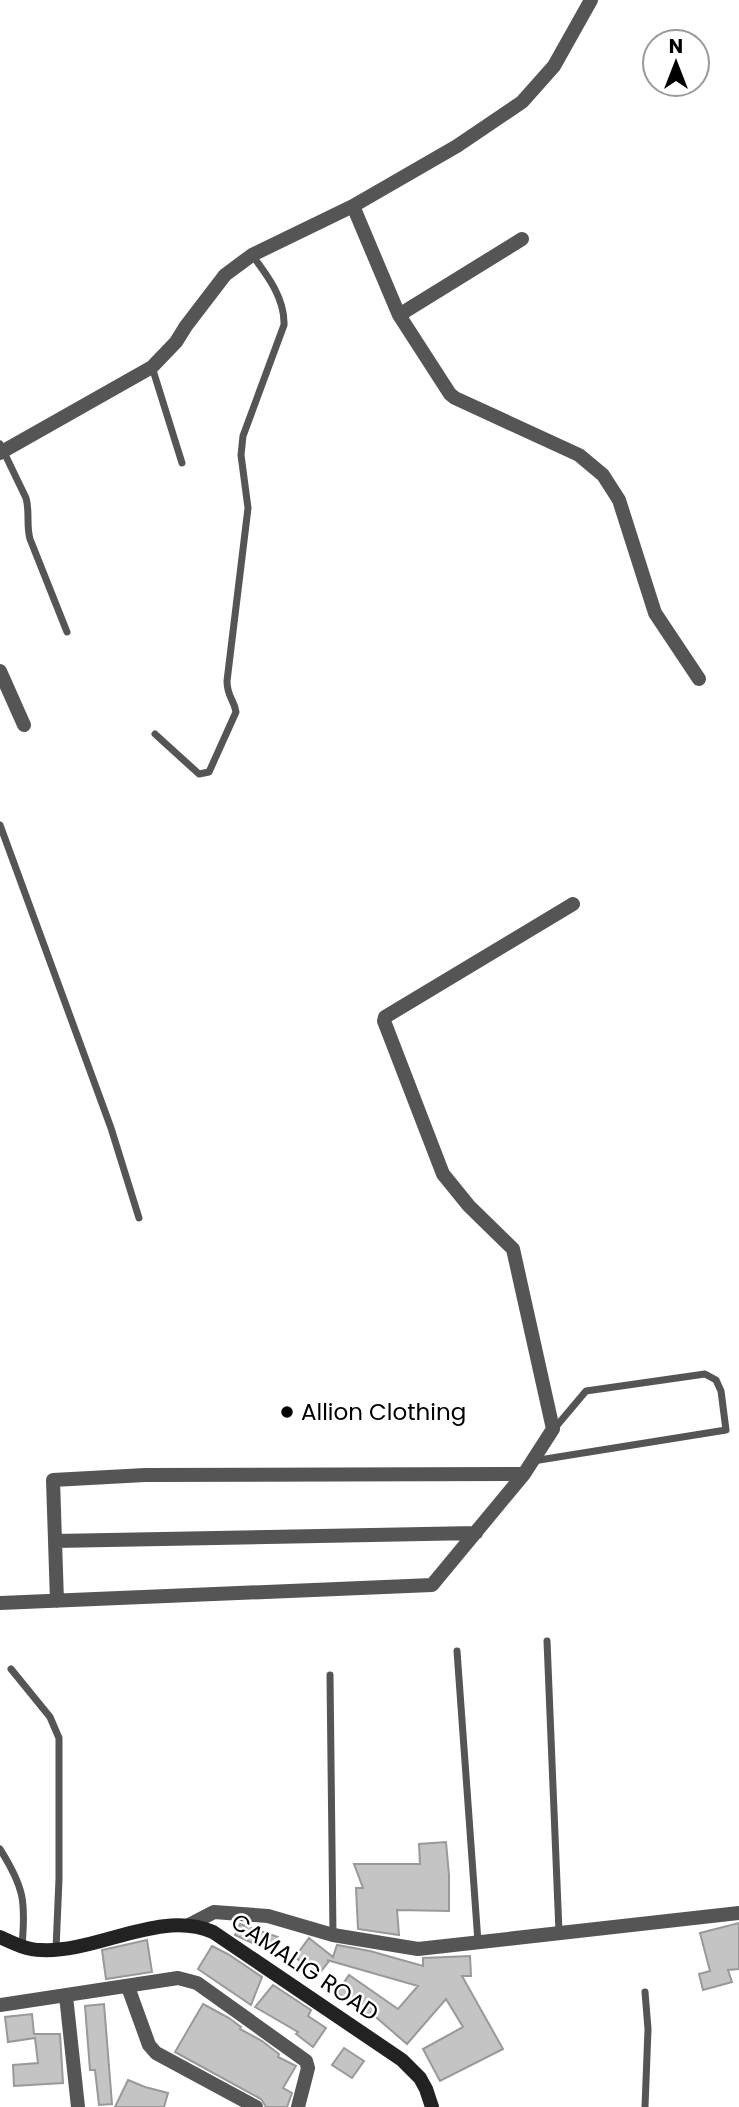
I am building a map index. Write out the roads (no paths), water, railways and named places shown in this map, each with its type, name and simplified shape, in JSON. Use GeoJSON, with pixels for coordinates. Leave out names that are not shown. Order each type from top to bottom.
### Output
{"type":"FeatureCollection","features":[{"type":"Feature","properties":{"kind":"main road","name":"CAMALIG ROAD"},"geometry":{"type":"LineString","coordinates":[[0,1937],[22,1946],[56,1950],[164,1927],[189,1925],[213,1932],[402,2060],[420,2078],[432,2107]]}},
{"type":"Feature","properties":{"kind":"street"},"geometry":{"type":"LineString","coordinates":[[1,449],[152,367],[176,342],[225,275],[252,256],[353,206],[457,146],[522,102],[554,66],[591,0]]}},
{"type":"Feature","properties":{"kind":"street"},"geometry":{"type":"LineString","coordinates":[[353,206],[399,315],[455,398],[579,455],[603,475],[619,500],[654,613],[699,679]]}},
{"type":"Feature","properties":{"kind":"street"},"geometry":{"type":"LineString","coordinates":[[399,315],[522,239]]}},
{"type":"Feature","properties":{"kind":"street"},"geometry":{"type":"LineString","coordinates":[[0,671],[24,725]]}},
{"type":"Feature","properties":{"kind":"street"},"geometry":{"type":"LineString","coordinates":[[0,1603],[432,1585],[524,1474],[553,1429],[513,1249],[469,1206],[443,1174],[384,1021],[385,1017],[573,904]]}},
{"type":"Feature","properties":{"kind":"street"},"geometry":{"type":"LineString","coordinates":[[57,1601],[53,1480],[145,1475],[524,1474]]}},
{"type":"Feature","properties":{"kind":"street"},"geometry":{"type":"LineString","coordinates":[[55,1541],[475,1533]]}},
{"type":"Feature","properties":{"kind":"street"},"geometry":{"type":"LineString","coordinates":[[189,1925],[214,1912],[268,1916],[334,1935],[418,1949],[739,1913]]}},
{"type":"Feature","properties":{"kind":"street"},"geometry":{"type":"LineString","coordinates":[[0,2005],[178,1978],[197,1983],[306,2062],[308,2068],[299,2107]]}},
{"type":"Feature","properties":{"kind":"street"},"geometry":{"type":"LineString","coordinates":[[128,1987],[149,2045],[156,2053],[257,2107]]}},
{"type":"Feature","properties":{"kind":"street"},"geometry":{"type":"LineString","coordinates":[[66,1996],[78,2107]]}},
{"type":"Feature","properties":{"kind":"lane"},"geometry":{"type":"LineString","coordinates":[[155,734],[199,774],[209,772],[236,712],[235,704],[227,694],[226,681],[248,508],[242,455],[243,436],[284,325],[284,311],[269,277],[252,256]]}},
{"type":"Feature","properties":{"kind":"lane"},"geometry":{"type":"LineString","coordinates":[[152,367],[182,463]]}},
{"type":"Feature","properties":{"kind":"lane"},"geometry":{"type":"LineString","coordinates":[[1,449],[29,506],[27,528],[30,538],[67,632]]}},
{"type":"Feature","properties":{"kind":"lane"},"geometry":{"type":"LineString","coordinates":[[0,825],[111,1128],[139,1218]]}},
{"type":"Feature","properties":{"kind":"lane"},"geometry":{"type":"LineString","coordinates":[[533,1461],[726,1430],[721,1391],[716,1380],[705,1374],[586,1391],[553,1429]]}},
{"type":"Feature","properties":{"kind":"lane"},"geometry":{"type":"LineString","coordinates":[[547,1641],[559,1932]]}},
{"type":"Feature","properties":{"kind":"lane"},"geometry":{"type":"LineString","coordinates":[[457,1651],[478,1942]]}},
{"type":"Feature","properties":{"kind":"lane"},"geometry":{"type":"LineString","coordinates":[[11,1670],[50,1717],[59,1738],[56,1950]]}},
{"type":"Feature","properties":{"kind":"lane"},"geometry":{"type":"LineString","coordinates":[[330,1675],[334,1935]]}},
{"type":"Feature","properties":{"kind":"lane"},"geometry":{"type":"LineString","coordinates":[[0,1849],[17,1875],[25,1908],[22,1946]]}},
{"type":"Feature","properties":{"kind":"lane"},"geometry":{"type":"LineString","coordinates":[[645,1992],[648,2029],[645,2107]]}},
{"type":"Feature","properties":{"kind":"place","name":"Allion Clothing"},"geometry":{"type":"Point","coordinates":[287,1412]}}]}
